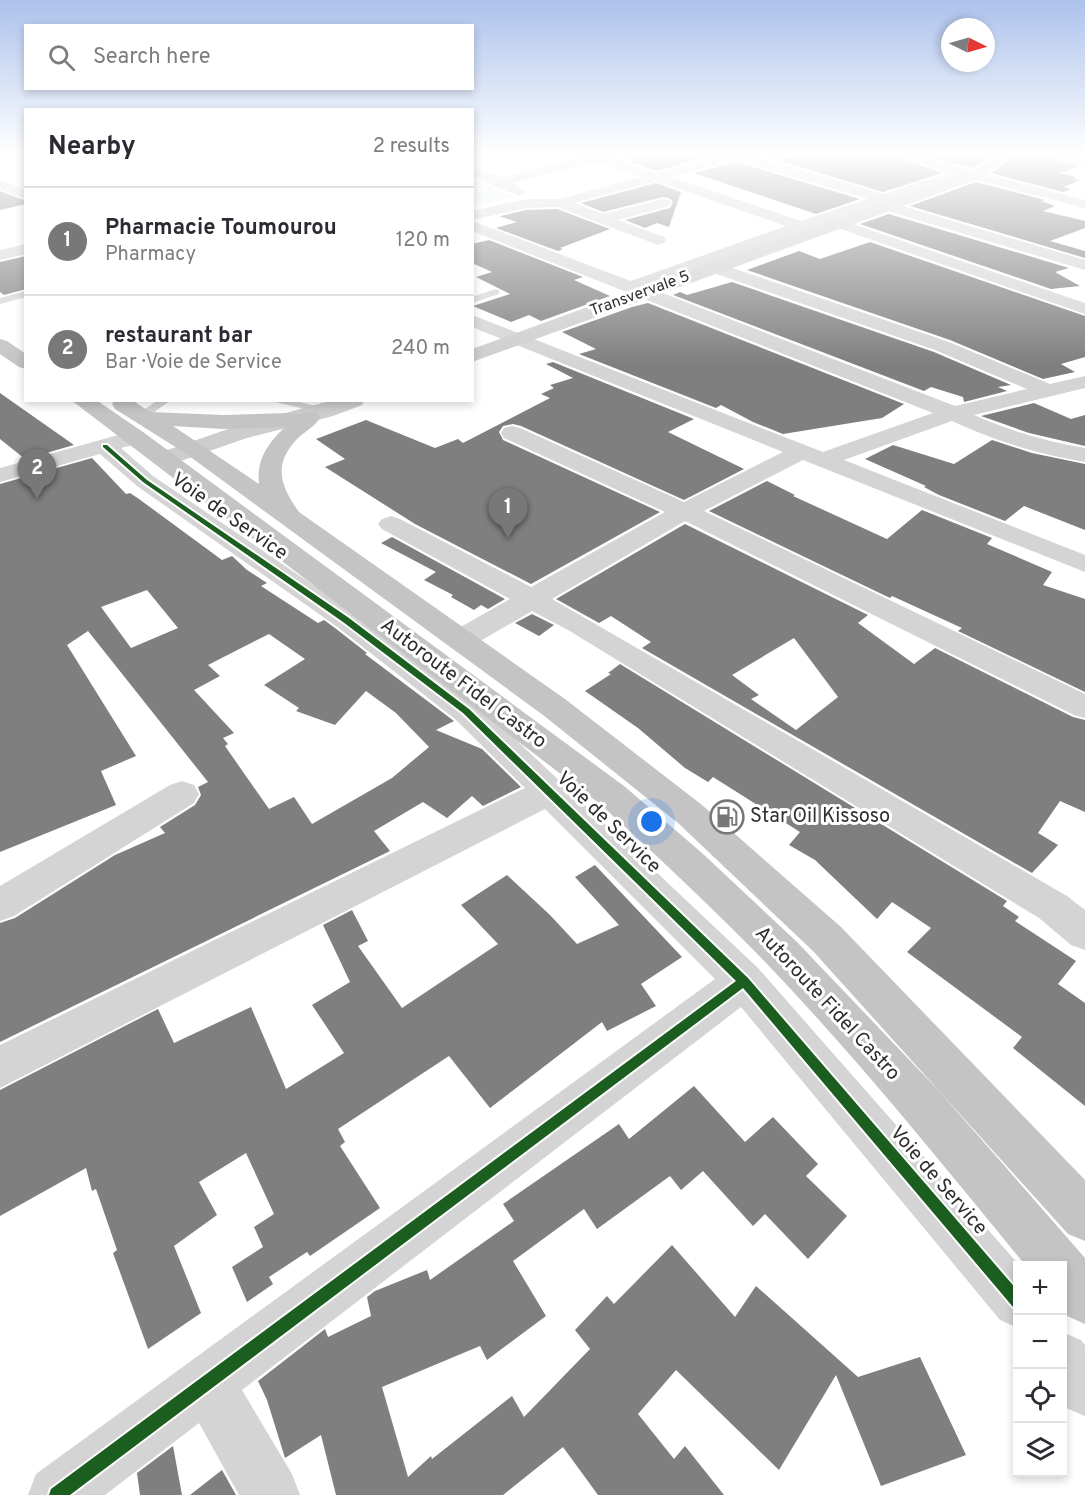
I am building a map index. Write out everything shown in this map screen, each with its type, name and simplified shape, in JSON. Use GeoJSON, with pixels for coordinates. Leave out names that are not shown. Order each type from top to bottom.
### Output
{"type":"FeatureCollection","features":[{"type":"Feature","properties":{"kind":"highway"},"geometry":{"type":"LineString","coordinates":[[8,336],[24,360]]}},
{"type":"Feature","properties":{"kind":"highway","name":"Autoroute Fidel Castro"},"geometry":{"type":"LineString","coordinates":[[86,402],[135,420],[612,795],[689,863],[783,954],[922,1106],[1055,1261]]}},
{"type":"Feature","properties":{"kind":"highway"},"geometry":{"type":"LineString","coordinates":[[135,420],[223,422],[308,416]]}},
{"type":"Feature","properties":{"kind":"highway"},"geometry":{"type":"LineString","coordinates":[[290,518],[271,487],[269,468],[273,453],[308,416]]}},
{"type":"Feature","properties":{"kind":"highway","name":"Autoroute Fidel Castro"},"geometry":{"type":"LineString","coordinates":[[186,460],[290,518],[554,707],[690,814],[827,939],[1085,1217]]}},
{"type":"Feature","properties":{"kind":"highway"},"geometry":{"type":"LineString","coordinates":[[1067,1276],[1085,1298]]}},
{"type":"Feature","properties":{"kind":"main road","name":"Transvervale 5"},"geometry":{"type":"LineString","coordinates":[[474,355],[638,290],[714,267],[808,229],[833,225]]}},
{"type":"Feature","properties":{"kind":"main road"},"geometry":{"type":"LineString","coordinates":[[186,460],[348,402]]}},
{"type":"Feature","properties":{"kind":"street"},"geometry":{"type":"LineString","coordinates":[[618,225],[658,240]]}},
{"type":"Feature","properties":{"kind":"street"},"geometry":{"type":"LineString","coordinates":[[796,225],[808,229]]}},
{"type":"Feature","properties":{"kind":"street"},"geometry":{"type":"LineString","coordinates":[[638,290],[821,225]]}},
{"type":"Feature","properties":{"kind":"street"},"geometry":{"type":"LineString","coordinates":[[839,225],[1085,309]]}},
{"type":"Feature","properties":{"kind":"street"},"geometry":{"type":"LineString","coordinates":[[957,225],[1085,265]]}},
{"type":"Feature","properties":{"kind":"street"},"geometry":{"type":"LineString","coordinates":[[474,226],[953,413],[1000,435],[1045,448],[1085,455]]}},
{"type":"Feature","properties":{"kind":"street"},"geometry":{"type":"LineString","coordinates":[[0,255],[24,249]]}},
{"type":"Feature","properties":{"kind":"street"},"geometry":{"type":"LineString","coordinates":[[714,267],[942,346],[1049,391]]}},
{"type":"Feature","properties":{"kind":"street"},"geometry":{"type":"LineString","coordinates":[[474,321],[1085,564]]}},
{"type":"Feature","properties":{"kind":"street"},"geometry":{"type":"LineString","coordinates":[[460,639],[684,511],[812,456],[953,413],[1085,382]]}},
{"type":"Feature","properties":{"kind":"street"},"geometry":{"type":"LineString","coordinates":[[0,476],[135,420]]}},
{"type":"Feature","properties":{"kind":"street","name":"Voie de Service"},"geometry":{"type":"LineString","coordinates":[[135,420],[145,481],[346,620],[466,711],[744,981],[1013,1297]]}},
{"type":"Feature","properties":{"kind":"street"},"geometry":{"type":"LineString","coordinates":[[512,433],[684,511],[1085,707]]}},
{"type":"Feature","properties":{"kind":"street"},"geometry":{"type":"LineString","coordinates":[[391,524],[578,624],[1053,907],[1085,933]]}},
{"type":"Feature","properties":{"kind":"street"},"geometry":{"type":"LineString","coordinates":[[0,1067],[550,791]]}},
{"type":"Feature","properties":{"kind":"street"},"geometry":{"type":"LineString","coordinates":[[0,905],[182,795]]}},
{"type":"Feature","properties":{"kind":"street"},"geometry":{"type":"LineString","coordinates":[[57,1495],[744,981]]}},
{"type":"Feature","properties":{"kind":"street"},"geometry":{"type":"LineString","coordinates":[[1067,1366],[1085,1389]]}},
{"type":"Feature","properties":{"kind":"street"},"geometry":{"type":"LineString","coordinates":[[207,1383],[271,1495]]}},
{"type":"Feature","properties":{"kind":"lane"},"geometry":{"type":"LineString","coordinates":[[474,299],[496,292]]}},
{"type":"Feature","properties":{"kind":"lane"},"geometry":{"type":"LineString","coordinates":[[0,301],[24,295]]}},
{"type":"Feature","properties":{"kind":"lane"},"geometry":{"type":"LineString","coordinates":[[276,402],[308,416]]}},
{"type":"Feature","properties":{"kind":"building"},"geometry":{"type":"Polygon","coordinates":[[[507,225],[599,225],[610,229],[560,248],[563,249],[558,251],[496,228],[507,225]]]}},
{"type":"Feature","properties":{"kind":"building"},"geometry":{"type":"Polygon","coordinates":[[[637,225],[653,225],[645,228],[637,225]]]}},
{"type":"Feature","properties":{"kind":"building"},"geometry":{"type":"Polygon","coordinates":[[[862,225],[925,225],[1069,268],[1055,272],[1080,286],[1051,289],[862,225]]]}},
{"type":"Feature","properties":{"kind":"building"},"geometry":{"type":"Polygon","coordinates":[[[973,225],[1085,225],[1085,228],[1050,241],[1085,251],[1085,258],[973,225]]]}},
{"type":"Feature","properties":{"kind":"building"},"geometry":{"type":"Polygon","coordinates":[[[489,240],[583,277],[574,280],[610,296],[541,321],[529,315],[511,322],[474,306],[510,294],[476,277],[492,272],[474,264],[474,244],[489,240]]]}},
{"type":"Feature","properties":{"kind":"building"},"geometry":{"type":"Polygon","coordinates":[[[870,242],[1085,316],[1085,357],[1061,364],[1075,372],[1043,379],[950,340],[747,270],[799,251],[820,259],[870,242]]]}},
{"type":"Feature","properties":{"kind":"building"},"geometry":{"type":"Polygon","coordinates":[[[24,256],[24,290],[4,295],[0,292],[0,262],[24,256]]]}},
{"type":"Feature","properties":{"kind":"building"},"geometry":{"type":"Polygon","coordinates":[[[732,282],[934,352],[1011,385],[998,387],[1007,391],[964,402],[963,397],[931,387],[924,391],[673,295],[680,292],[687,295],[732,282]]]}},
{"type":"Feature","properties":{"kind":"building"},"geometry":{"type":"Polygon","coordinates":[[[648,303],[904,404],[882,418],[783,434],[753,422],[721,405],[716,408],[579,354],[596,349],[562,332],[648,303]]]}},
{"type":"Feature","properties":{"kind":"building"},"geometry":{"type":"Polygon","coordinates":[[[553,362],[694,419],[668,432],[744,469],[684,500],[521,426],[513,424],[503,426],[499,432],[503,440],[660,512],[531,584],[415,524],[325,467],[345,459],[316,439],[366,420],[435,448],[458,439],[463,443],[550,398],[541,394],[554,388],[550,385],[573,378],[546,364],[553,362]]]}},
{"type":"Feature","properties":{"kind":"building"},"geometry":{"type":"Polygon","coordinates":[[[0,393],[74,445],[25,459],[0,439],[0,393]]]}},
{"type":"Feature","properties":{"kind":"building"},"geometry":{"type":"Polygon","coordinates":[[[1034,403],[1071,419],[1085,415],[1085,446],[1029,433],[981,416],[1034,403]]]}},
{"type":"Feature","properties":{"kind":"building"},"geometry":{"type":"Polygon","coordinates":[[[992,440],[1032,453],[1085,464],[1085,530],[1024,506],[1005,521],[939,495],[924,487],[926,486],[865,459],[893,445],[954,464],[992,440]]]}},
{"type":"Feature","properties":{"kind":"building"},"geometry":{"type":"Polygon","coordinates":[[[92,458],[126,494],[130,493],[139,499],[222,560],[232,556],[247,570],[267,583],[261,586],[318,623],[324,620],[335,628],[367,653],[365,654],[454,721],[436,730],[482,749],[521,787],[483,806],[472,796],[447,818],[423,802],[374,831],[390,851],[0,1042],[0,923],[15,918],[115,855],[165,833],[160,827],[195,805],[201,795],[198,787],[208,782],[88,631],[67,645],[136,756],[101,771],[116,805],[0,852],[0,484],[92,458]],[[147,590],[101,607],[131,648],[178,628],[147,590]],[[269,634],[208,665],[220,676],[194,690],[234,733],[223,738],[228,744],[225,746],[269,809],[294,797],[312,824],[392,778],[429,747],[396,713],[366,691],[335,725],[296,711],[299,708],[264,685],[305,659],[269,634]]]}},
{"type":"Feature","properties":{"kind":"building"},"geometry":{"type":"Polygon","coordinates":[[[767,481],[795,495],[793,496],[887,539],[922,510],[992,538],[987,544],[1052,572],[1043,585],[1085,599],[1085,692],[958,631],[962,628],[892,596],[890,598],[709,511],[767,481]]]}},
{"type":"Feature","properties":{"kind":"building"},"geometry":{"type":"Polygon","coordinates":[[[685,524],[868,615],[858,623],[914,664],[935,648],[1073,717],[1085,720],[1085,812],[1060,801],[1038,833],[1058,845],[1032,873],[642,648],[651,642],[611,616],[599,623],[556,599],[685,524]],[[794,638],[732,675],[759,695],[751,699],[796,730],[838,697],[794,638]]]}},
{"type":"Feature","properties":{"kind":"building"},"geometry":{"type":"Polygon","coordinates":[[[392,537],[505,599],[488,609],[481,605],[474,610],[451,597],[453,595],[424,580],[436,572],[381,543],[392,537]]]}},
{"type":"Feature","properties":{"kind":"building"},"geometry":{"type":"Polygon","coordinates":[[[532,614],[554,625],[539,636],[515,623],[532,614]]]}},
{"type":"Feature","properties":{"kind":"building"},"geometry":{"type":"Polygon","coordinates":[[[620,664],[1007,901],[1003,906],[1019,917],[1015,921],[1076,961],[1058,984],[1085,1003],[1085,1106],[1013,1048],[1022,1037],[907,952],[931,928],[892,902],[877,919],[815,860],[789,845],[800,832],[713,777],[708,782],[685,768],[638,728],[585,691],[611,674],[608,673],[620,664]]]}},
{"type":"Feature","properties":{"kind":"building"},"geometry":{"type":"Polygon","coordinates":[[[595,865],[682,957],[641,984],[656,1006],[607,1031],[602,1022],[490,1108],[449,1056],[338,1129],[345,1142],[340,1146],[380,1208],[310,1256],[307,1252],[269,1277],[273,1284],[247,1302],[232,1267],[263,1247],[254,1227],[274,1214],[246,1153],[199,1182],[217,1215],[174,1246],[201,1313],[148,1349],[113,1253],[117,1250],[96,1189],[92,1191],[86,1168],[0,1216],[0,1090],[158,1009],[174,1043],[251,1007],[286,1089],[344,1053],[312,1005],[350,982],[323,925],[352,910],[368,941],[358,946],[402,1008],[498,944],[461,905],[507,875],[577,944],[619,925],[575,877],[595,865]]]}},
{"type":"Feature","properties":{"kind":"building"},"geometry":{"type":"Polygon","coordinates":[[[694,1086],[745,1142],[773,1117],[818,1164],[806,1176],[847,1216],[808,1259],[765,1214],[753,1226],[703,1171],[681,1190],[670,1176],[597,1229],[584,1209],[513,1261],[546,1316],[487,1360],[480,1346],[382,1387],[408,1477],[431,1456],[432,1459],[512,1396],[524,1417],[590,1349],[575,1330],[607,1296],[614,1304],[672,1245],[735,1317],[756,1286],[858,1377],[920,1357],[966,1455],[881,1486],[836,1375],[779,1470],[676,1370],[638,1414],[674,1459],[685,1446],[724,1495],[598,1495],[563,1447],[503,1495],[336,1495],[321,1435],[285,1458],[267,1400],[258,1381],[325,1329],[328,1337],[371,1316],[367,1297],[375,1291],[427,1270],[430,1280],[514,1221],[503,1204],[619,1124],[629,1139],[694,1086]]]}},
{"type":"Feature","properties":{"kind":"building"},"geometry":{"type":"Polygon","coordinates":[[[173,1446],[182,1495],[140,1495],[137,1473],[173,1446]]]}},
{"type":"Feature","properties":{"kind":"building"},"geometry":{"type":"Polygon","coordinates":[[[222,1470],[236,1495],[190,1495],[222,1470]]]}},
{"type":"Feature","properties":{"kind":"cycle path"},"geometry":{"type":"LineString","coordinates":[[105,446],[145,481],[346,620],[466,711],[744,981],[1013,1296]]}},
{"type":"Feature","properties":{"kind":"cycle path"},"geometry":{"type":"LineString","coordinates":[[57,1495],[744,981]]}},
{"type":"Feature","properties":{"kind":"place","name":"restaurant bar"},"geometry":{"type":"Point","coordinates":[37,499]}},
{"type":"Feature","properties":{"kind":"place","name":"Pharmacie Toumourou"},"geometry":{"type":"Point","coordinates":[508,538]}},
{"type":"Feature","properties":{"kind":"place","name":"Star Oil Kissoso"},"geometry":{"type":"Point","coordinates":[727,817]}}]}
